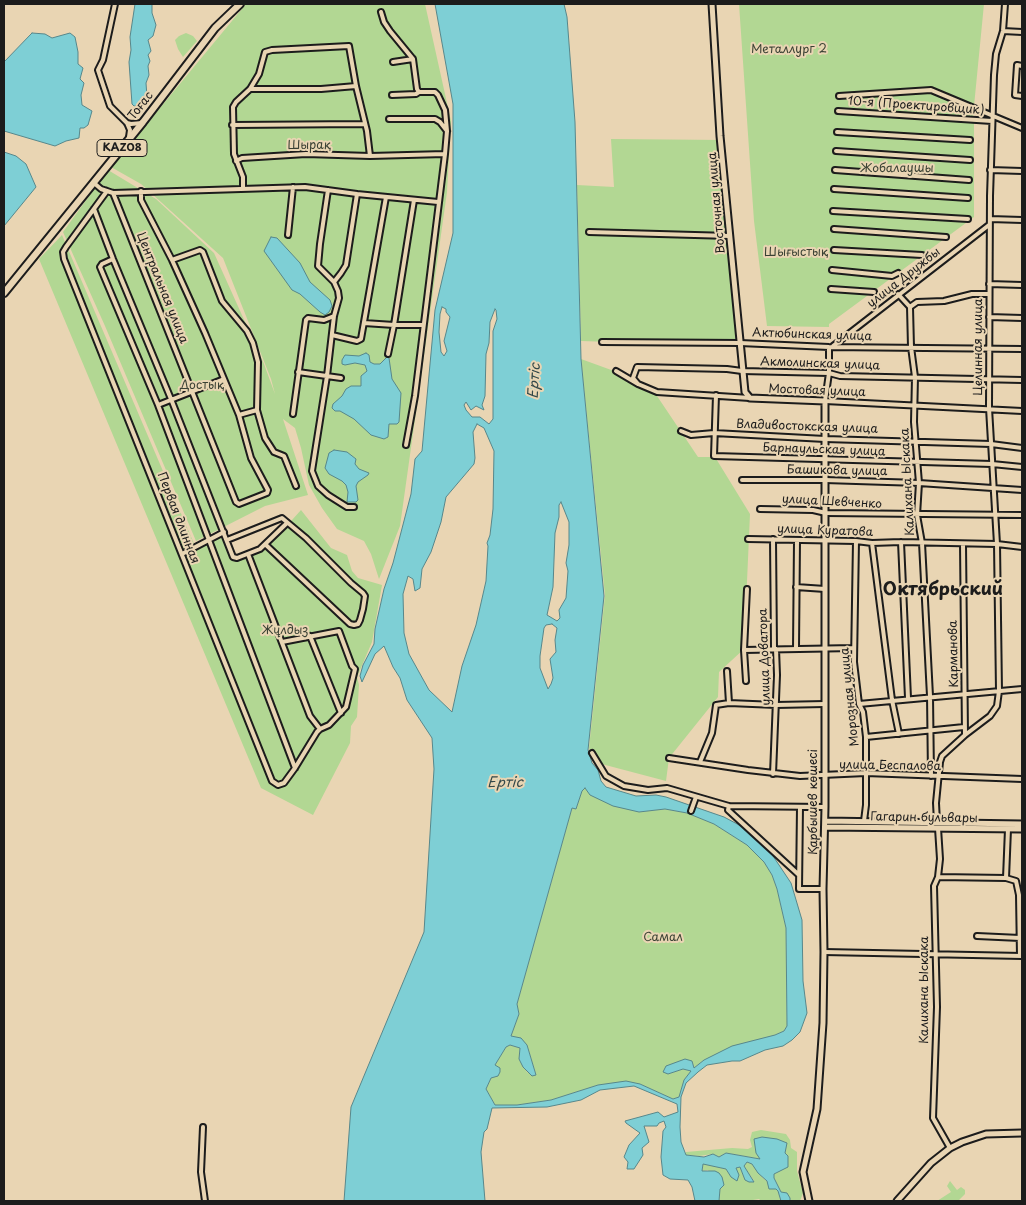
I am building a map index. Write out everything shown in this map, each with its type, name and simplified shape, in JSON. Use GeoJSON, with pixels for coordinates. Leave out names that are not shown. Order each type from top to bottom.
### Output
{"type":"FeatureCollection","features":[{"type":"Feature","properties":{"kind":"highway","name":"Тоғас"},"geometry":{"type":"LineString","coordinates":[[4,293],[143,122],[215,28],[240,4]]}},
{"type":"Feature","properties":{"kind":"main road","name":"Восточная улица"},"geometry":{"type":"LineString","coordinates":[[712,4],[720,136],[742,371],[745,392],[750,398]]}},
{"type":"Feature","properties":{"kind":"main road","name":"Мостовая улица"},"geometry":{"type":"LineString","coordinates":[[750,398],[825,401]]}},
{"type":"Feature","properties":{"kind":"main road","name":"Қарбышев көшесі"},"geometry":{"type":"LineString","coordinates":[[809,1201],[803,1172],[818,1109],[823,1023],[825,401]]}},
{"type":"Feature","properties":{"kind":"main road","name":"Гагарин бульвары"},"geometry":{"type":"LineString","coordinates":[[825,824],[864,821],[1022,829]]}},
{"type":"Feature","properties":{"kind":"main road","name":"Гагарин бульвары"},"geometry":{"type":"LineString","coordinates":[[825,824],[1022,824]]}},
{"type":"Feature","properties":{"kind":"main road"},"geometry":{"type":"LineString","coordinates":[[897,1201],[931,1163],[950,1148],[986,1134],[1022,1133]]}},
{"type":"Feature","properties":{"kind":"street"},"geometry":{"type":"LineString","coordinates":[[115,4],[98,70],[110,106],[127,123],[130,130],[129,139]]}},
{"type":"Feature","properties":{"kind":"street","name":"Целинная улица"},"geometry":{"type":"LineString","coordinates":[[965,734],[990,716],[997,706],[999,691],[996,514],[989,408],[989,284],[992,119],[996,54],[1003,31],[1005,4]]}},
{"type":"Feature","properties":{"kind":"street"},"geometry":{"type":"LineString","coordinates":[[381,12],[384,22],[390,31],[413,59],[419,92]]}},
{"type":"Feature","properties":{"kind":"street"},"geometry":{"type":"LineString","coordinates":[[1003,31],[1022,32]]}},
{"type":"Feature","properties":{"kind":"street"},"geometry":{"type":"LineString","coordinates":[[244,189],[243,177],[234,154],[233,107],[250,89],[259,74],[265,52],[272,50],[350,46],[356,86],[367,131],[370,156]]}},
{"type":"Feature","properties":{"kind":"street"},"geometry":{"type":"LineString","coordinates":[[393,62],[413,59]]}},
{"type":"Feature","properties":{"kind":"street"},"geometry":{"type":"LineString","coordinates":[[1022,66],[1017,65],[1015,94],[1022,96]]}},
{"type":"Feature","properties":{"kind":"street"},"geometry":{"type":"LineString","coordinates":[[250,89],[321,89],[356,86]]}},
{"type":"Feature","properties":{"kind":"street"},"geometry":{"type":"LineString","coordinates":[[839,96],[932,90],[974,106],[992,119],[1022,128]]}},
{"type":"Feature","properties":{"kind":"street"},"geometry":{"type":"LineString","coordinates":[[392,95],[435,92],[444,110],[447,131],[415,396],[406,445]]}},
{"type":"Feature","properties":{"kind":"street","name":"10-я (Проектировщик)"},"geometry":{"type":"LineString","coordinates":[[838,111],[992,119]]}},
{"type":"Feature","properties":{"kind":"street"},"geometry":{"type":"LineString","coordinates":[[389,119],[435,120],[440,122],[447,131]]}},
{"type":"Feature","properties":{"kind":"street"},"geometry":{"type":"LineString","coordinates":[[127,123],[143,122]]}},
{"type":"Feature","properties":{"kind":"street"},"geometry":{"type":"LineString","coordinates":[[232,125],[364,124]]}},
{"type":"Feature","properties":{"kind":"street"},"geometry":{"type":"LineString","coordinates":[[837,132],[970,140]]}},
{"type":"Feature","properties":{"kind":"street"},"geometry":{"type":"LineString","coordinates":[[836,151],[970,160]]}},
{"type":"Feature","properties":{"kind":"street"},"geometry":{"type":"LineString","coordinates":[[236,161],[242,158],[306,154],[370,156],[445,154]]}},
{"type":"Feature","properties":{"kind":"street"},"geometry":{"type":"LineString","coordinates":[[835,170],[969,180]]}},
{"type":"Feature","properties":{"kind":"street"},"geometry":{"type":"LineString","coordinates":[[990,170],[1022,171]]}},
{"type":"Feature","properties":{"kind":"street"},"geometry":{"type":"LineString","coordinates":[[94,183],[113,193],[305,186],[357,194],[438,202]]}},
{"type":"Feature","properties":{"kind":"street"},"geometry":{"type":"LineString","coordinates":[[288,235],[293,187]]}},
{"type":"Feature","properties":{"kind":"street"},"geometry":{"type":"LineString","coordinates":[[328,190],[318,266],[334,282],[338,298],[312,471],[318,486],[328,495],[347,507],[354,507]]}},
{"type":"Feature","properties":{"kind":"street"},"geometry":{"type":"LineString","coordinates":[[834,190],[968,198]]}},
{"type":"Feature","properties":{"kind":"street"},"geometry":{"type":"LineString","coordinates":[[107,191],[94,208],[233,557],[236,558],[260,549],[287,522]]}},
{"type":"Feature","properties":{"kind":"street"},"geometry":{"type":"LineString","coordinates":[[141,191],[141,200],[172,260],[239,415],[257,410]]}},
{"type":"Feature","properties":{"kind":"street","name":"Центральная улица"},"geometry":{"type":"LineString","coordinates":[[113,193],[236,502],[239,504],[267,493],[268,490],[251,458],[239,415]]}},
{"type":"Feature","properties":{"kind":"street"},"geometry":{"type":"LineString","coordinates":[[334,282],[346,265],[357,194]]}},
{"type":"Feature","properties":{"kind":"street"},"geometry":{"type":"LineString","coordinates":[[332,335],[360,341],[386,197]]}},
{"type":"Feature","properties":{"kind":"street"},"geometry":{"type":"LineString","coordinates":[[388,354],[414,200]]}},
{"type":"Feature","properties":{"kind":"street","name":"Первая длинная"},"geometry":{"type":"LineString","coordinates":[[94,208],[66,247],[63,255],[272,781],[278,785],[284,783],[295,768]]}},
{"type":"Feature","properties":{"kind":"street"},"geometry":{"type":"LineString","coordinates":[[833,211],[968,219]]}},
{"type":"Feature","properties":{"kind":"street"},"geometry":{"type":"LineString","coordinates":[[990,219],[1022,220]]}},
{"type":"Feature","properties":{"kind":"street","name":"улица Дружбы"},"geometry":{"type":"LineString","coordinates":[[831,347],[990,225]]}},
{"type":"Feature","properties":{"kind":"street"},"geometry":{"type":"LineString","coordinates":[[834,229],[946,237]]}},
{"type":"Feature","properties":{"kind":"street"},"geometry":{"type":"LineString","coordinates":[[589,232],[730,236]]}},
{"type":"Feature","properties":{"kind":"street"},"geometry":{"type":"LineString","coordinates":[[172,260],[200,250],[204,252],[222,301],[247,331],[253,343],[258,362],[257,410],[265,438],[274,452],[284,456],[296,486]]}},
{"type":"Feature","properties":{"kind":"street"},"geometry":{"type":"LineString","coordinates":[[834,250],[922,255]]}},
{"type":"Feature","properties":{"kind":"street"},"geometry":{"type":"LineString","coordinates":[[113,259],[102,264],[100,267],[158,404],[295,768]]}},
{"type":"Feature","properties":{"kind":"street"},"geometry":{"type":"LineString","coordinates":[[832,270],[892,276],[898,273]]}},
{"type":"Feature","properties":{"kind":"street"},"geometry":{"type":"LineString","coordinates":[[989,284],[1022,285]]}},
{"type":"Feature","properties":{"kind":"street"},"geometry":{"type":"LineString","coordinates":[[831,289],[874,292]]}},
{"type":"Feature","properties":{"kind":"street"},"geometry":{"type":"LineString","coordinates":[[898,294],[910,307],[917,302],[944,301],[972,294],[990,294]]}},
{"type":"Feature","properties":{"kind":"street","name":"Калихана Ыскака"},"geometry":{"type":"LineString","coordinates":[[910,307],[911,347],[915,377],[914,422],[917,440],[919,483],[917,515],[922,543],[930,696],[931,776]]}},
{"type":"Feature","properties":{"kind":"street"},"geometry":{"type":"LineString","coordinates":[[293,414],[306,320],[308,318],[324,320],[334,316]]}},
{"type":"Feature","properties":{"kind":"street"},"geometry":{"type":"LineString","coordinates":[[989,317],[1022,318]]}},
{"type":"Feature","properties":{"kind":"street"},"geometry":{"type":"LineString","coordinates":[[364,322],[423,325]]}},
{"type":"Feature","properties":{"kind":"street","name":"Актюбинская улица"},"geometry":{"type":"LineString","coordinates":[[602,342],[740,343],[831,347],[1022,350]]}},
{"type":"Feature","properties":{"kind":"street"},"geometry":{"type":"LineString","coordinates":[[825,401],[831,347]]}},
{"type":"Feature","properties":{"kind":"street","name":"Акмолинская улица"},"geometry":{"type":"LineString","coordinates":[[638,384],[633,378],[637,367],[829,373],[840,376],[1022,380]]}},
{"type":"Feature","properties":{"kind":"street","name":"Мостовая улица"},"geometry":{"type":"LineString","coordinates":[[616,371],[638,384],[657,392],[750,398]]}},
{"type":"Feature","properties":{"kind":"street"},"geometry":{"type":"LineString","coordinates":[[298,372],[341,378]]}},
{"type":"Feature","properties":{"kind":"street"},"geometry":{"type":"LineString","coordinates":[[158,404],[224,380]]}},
{"type":"Feature","properties":{"kind":"street"},"geometry":{"type":"LineString","coordinates":[[714,433],[716,395]]}},
{"type":"Feature","properties":{"kind":"street","name":"Мостовая улица"},"geometry":{"type":"LineString","coordinates":[[825,401],[1022,411]]}},
{"type":"Feature","properties":{"kind":"street","name":"Владивостокская улица"},"geometry":{"type":"LineString","coordinates":[[681,431],[691,435],[714,433],[825,439],[917,440],[991,444],[1022,448]]}},
{"type":"Feature","properties":{"kind":"street","name":"Барнаульская улица"},"geometry":{"type":"LineString","coordinates":[[714,433],[714,456],[992,464],[1022,467]]}},
{"type":"Feature","properties":{"kind":"street","name":"Башикова улица"},"geometry":{"type":"LineString","coordinates":[[742,480],[919,483],[1022,490]]}},
{"type":"Feature","properties":{"kind":"street","name":"улица Шевченко"},"geometry":{"type":"LineString","coordinates":[[760,509],[812,510],[826,513],[1022,515]]}},
{"type":"Feature","properties":{"kind":"street"},"geometry":{"type":"LineString","coordinates":[[227,540],[282,518],[363,593],[365,596],[364,609],[358,624],[350,624],[266,545]]}},
{"type":"Feature","properties":{"kind":"street"},"geometry":{"type":"LineString","coordinates":[[182,554],[224,532]]}},
{"type":"Feature","properties":{"kind":"street","name":"улица Куратова"},"geometry":{"type":"LineString","coordinates":[[748,538],[872,543],[997,544],[1022,547]]}},
{"type":"Feature","properties":{"kind":"street","name":"улица Доватора"},"geometry":{"type":"LineString","coordinates":[[773,540],[774,648],[776,649],[773,774]]}},
{"type":"Feature","properties":{"kind":"street"},"geometry":{"type":"LineString","coordinates":[[796,541],[796,648]]}},
{"type":"Feature","properties":{"kind":"street","name":"Морозная улица"},"geometry":{"type":"LineString","coordinates":[[856,541],[854,662],[859,704],[863,712],[866,737],[866,805],[864,821]]}},
{"type":"Feature","properties":{"kind":"street"},"geometry":{"type":"LineString","coordinates":[[901,542],[908,698]]}},
{"type":"Feature","properties":{"kind":"street"},"geometry":{"type":"LineString","coordinates":[[872,543],[892,700],[899,734]]}},
{"type":"Feature","properties":{"kind":"street","name":"Карманова"},"geometry":{"type":"LineString","coordinates":[[962,544],[965,734]]}},
{"type":"Feature","properties":{"kind":"street"},"geometry":{"type":"LineString","coordinates":[[248,554],[310,716],[320,729]]}},
{"type":"Feature","properties":{"kind":"street"},"geometry":{"type":"LineString","coordinates":[[796,587],[825,589]]}},
{"type":"Feature","properties":{"kind":"street"},"geometry":{"type":"LineString","coordinates":[[746,681],[744,650],[748,590]]}},
{"type":"Feature","properties":{"kind":"street"},"geometry":{"type":"LineString","coordinates":[[282,642],[339,631],[352,666],[355,669],[346,707],[329,725],[320,729],[295,768]]}},
{"type":"Feature","properties":{"kind":"street"},"geometry":{"type":"LineString","coordinates":[[310,636],[341,713]]}},
{"type":"Feature","properties":{"kind":"street"},"geometry":{"type":"LineString","coordinates":[[744,650],[854,648]]}},
{"type":"Feature","properties":{"kind":"street"},"geometry":{"type":"LineString","coordinates":[[727,671],[729,703]]}},
{"type":"Feature","properties":{"kind":"street"},"geometry":{"type":"LineString","coordinates":[[859,704],[1022,689]]}},
{"type":"Feature","properties":{"kind":"street"},"geometry":{"type":"LineString","coordinates":[[700,762],[712,732],[716,705],[729,703],[776,705],[824,704]]}},
{"type":"Feature","properties":{"kind":"street"},"geometry":{"type":"LineString","coordinates":[[866,737],[964,727]]}},
{"type":"Feature","properties":{"kind":"street","name":"Калихана Ыскака"},"geometry":{"type":"LineString","coordinates":[[950,1148],[933,1118],[937,1008],[934,886],[938,876],[940,858],[936,803],[942,756],[965,734]]}},
{"type":"Feature","properties":{"kind":"street"},"geometry":{"type":"LineString","coordinates":[[592,753],[606,776],[624,786],[648,790],[667,788],[729,806],[825,807]]}},
{"type":"Feature","properties":{"kind":"street","name":"улица Беспалова"},"geometry":{"type":"LineString","coordinates":[[670,758],[773,774],[800,776],[866,773],[1022,779]]}},
{"type":"Feature","properties":{"kind":"street"},"geometry":{"type":"LineString","coordinates":[[691,811],[696,796]]}},
{"type":"Feature","properties":{"kind":"street"},"geometry":{"type":"LineString","coordinates":[[729,806],[728,810],[799,875]]}},
{"type":"Feature","properties":{"kind":"street"},"geometry":{"type":"LineString","coordinates":[[800,807],[799,889],[823,889]]}},
{"type":"Feature","properties":{"kind":"street"},"geometry":{"type":"LineString","coordinates":[[1006,878],[1008,829]]}},
{"type":"Feature","properties":{"kind":"street"},"geometry":{"type":"LineString","coordinates":[[824,952],[1021,956],[1019,895],[1016,881],[1006,878],[938,876]]}},
{"type":"Feature","properties":{"kind":"street"},"geometry":{"type":"LineString","coordinates":[[977,936],[1020,938]]}},
{"type":"Feature","properties":{"kind":"street"},"geometry":{"type":"LineString","coordinates":[[203,1127],[201,1172],[205,1201]]}},
{"type":"Feature","properties":{"kind":"green space","name":"Шырақ"},"geometry":{"type":"Polygon","coordinates":[[[246,4],[425,4],[451,121],[447,192],[400,526],[379,579],[371,554],[364,541],[337,529],[322,508],[309,485],[295,428],[283,419],[308,495],[265,506],[196,541],[63,232],[108,170],[156,199],[214,253],[264,364],[275,394],[271,379],[223,258],[141,184],[111,167],[246,4]]]}},
{"type":"Feature","properties":{"kind":"green space"},"geometry":{"type":"Polygon","coordinates":[[[739,4],[984,4],[974,106],[974,217],[829,324],[829,327],[767,326],[754,221],[739,4]]]}},
{"type":"Feature","properties":{"kind":"green space"},"geometry":{"type":"Polygon","coordinates":[[[186,33],[193,36],[197,41],[183,57],[175,40],[186,33]]]}},
{"type":"Feature","properties":{"kind":"green space"},"geometry":{"type":"Polygon","coordinates":[[[611,139],[724,140],[738,346],[581,341],[577,185],[614,187],[611,139]]]}},
{"type":"Feature","properties":{"kind":"green space","name":"Жұлдыз"},"geometry":{"type":"Polygon","coordinates":[[[62,235],[195,546],[224,532],[235,560],[265,550],[301,510],[331,548],[347,555],[352,571],[358,578],[382,585],[372,642],[357,677],[359,685],[357,717],[351,726],[350,743],[313,815],[261,788],[39,259],[62,235]]]}},
{"type":"Feature","properties":{"kind":"green space"},"geometry":{"type":"Polygon","coordinates":[[[581,359],[614,371],[657,396],[698,457],[715,457],[750,514],[744,649],[719,672],[718,697],[669,758],[666,781],[594,762],[589,748],[605,595],[581,359]]]}},
{"type":"Feature","properties":{"kind":"green space","name":"Самал"},"geometry":{"type":"Polygon","coordinates":[[[585,788],[639,812],[665,809],[687,813],[714,824],[747,845],[764,862],[772,875],[777,889],[786,928],[787,1026],[784,1031],[704,1060],[694,1068],[692,1061],[668,1074],[683,1069],[692,1071],[684,1080],[679,1097],[673,1099],[640,1084],[598,1085],[551,1100],[517,1105],[495,1105],[486,1089],[491,1078],[497,1076],[495,1065],[506,1047],[510,1045],[520,1048],[519,1059],[527,1072],[536,1075],[527,1045],[511,1036],[519,1014],[517,1004],[572,808],[576,809],[582,791],[585,788]]]}},
{"type":"Feature","properties":{"kind":"green space"},"geometry":{"type":"Polygon","coordinates":[[[761,1130],[786,1134],[790,1140],[791,1148],[797,1152],[797,1171],[803,1193],[800,1201],[790,1201],[790,1198],[781,1192],[774,1178],[774,1174],[779,1171],[756,1145],[756,1153],[761,1159],[726,1153],[719,1157],[713,1154],[685,1155],[686,1152],[732,1148],[748,1149],[752,1147],[750,1140],[752,1132],[761,1130]]]}},
{"type":"Feature","properties":{"kind":"green space"},"geometry":{"type":"Polygon","coordinates":[[[747,1162],[752,1164],[763,1178],[778,1191],[781,1201],[761,1201],[759,1199],[752,1201],[719,1201],[720,1189],[708,1170],[702,1171],[703,1163],[726,1169],[731,1177],[736,1168],[740,1167],[745,1180],[754,1181],[744,1166],[747,1162]]]}},
{"type":"Feature","properties":{"kind":"green space"},"geometry":{"type":"Polygon","coordinates":[[[950,1181],[957,1190],[961,1187],[965,1190],[965,1194],[958,1201],[937,1201],[951,1192],[947,1186],[950,1181]]]}},
{"type":"Feature","properties":{"kind":"water"},"geometry":{"type":"Polygon","coordinates":[[[135,4],[152,4],[152,13],[156,25],[153,36],[148,40],[151,51],[148,55],[150,61],[148,66],[149,75],[146,83],[147,97],[139,106],[132,104],[129,62],[131,50],[130,37],[135,4]]]}},
{"type":"Feature","properties":{"kind":"water","name":"Ертіс"},"geometry":{"type":"Polygon","coordinates":[[[435,4],[564,4],[567,17],[575,122],[581,359],[604,596],[588,750],[592,763],[598,770],[601,781],[606,787],[636,796],[656,795],[666,797],[724,817],[741,826],[771,853],[791,883],[802,920],[803,981],[807,1013],[800,1032],[783,1046],[765,1050],[740,1061],[707,1065],[698,1072],[686,1083],[681,1097],[680,1127],[681,1142],[686,1155],[704,1157],[713,1154],[719,1157],[726,1153],[760,1159],[756,1153],[754,1139],[762,1137],[777,1139],[787,1143],[785,1153],[788,1156],[788,1167],[774,1174],[774,1178],[781,1192],[787,1193],[790,1201],[781,1201],[778,1191],[776,1189],[769,1189],[767,1181],[752,1164],[747,1162],[744,1166],[754,1182],[745,1180],[740,1167],[736,1168],[739,1175],[737,1181],[731,1177],[726,1169],[703,1164],[702,1171],[715,1171],[719,1173],[724,1185],[720,1189],[719,1201],[695,1201],[692,1187],[688,1180],[670,1179],[663,1175],[661,1157],[663,1131],[666,1127],[664,1121],[657,1126],[644,1126],[649,1142],[642,1148],[643,1155],[634,1169],[627,1169],[628,1162],[624,1157],[629,1145],[640,1133],[625,1121],[658,1112],[664,1117],[678,1112],[677,1104],[634,1086],[600,1090],[581,1100],[547,1107],[492,1108],[487,1129],[484,1132],[481,1152],[485,1201],[344,1201],[351,1107],[424,932],[434,769],[432,738],[407,700],[400,678],[384,646],[375,654],[362,682],[360,676],[363,665],[374,644],[375,629],[384,589],[393,563],[411,494],[415,459],[422,451],[435,310],[453,233],[453,104],[435,4]],[[442,307],[439,332],[441,352],[444,356],[447,351],[444,341],[450,317],[446,309],[442,307]],[[495,309],[490,322],[489,343],[486,354],[485,396],[482,405],[484,410],[476,406],[471,410],[466,402],[464,405],[472,417],[480,417],[489,424],[493,419],[493,331],[497,319],[495,309]],[[477,424],[473,432],[474,464],[446,497],[441,522],[431,552],[422,569],[420,588],[415,591],[413,579],[408,576],[403,594],[404,633],[409,654],[429,690],[452,712],[462,666],[476,625],[486,581],[487,543],[490,535],[493,509],[494,451],[484,428],[477,424]],[[561,502],[559,505],[559,517],[555,533],[553,587],[547,615],[557,621],[560,618],[559,610],[566,598],[568,571],[566,563],[569,545],[569,522],[561,502]],[[552,624],[546,625],[544,628],[540,668],[548,689],[553,678],[550,659],[556,652],[557,628],[552,624]],[[585,788],[582,791],[576,809],[572,808],[517,1004],[519,1014],[511,1036],[521,1038],[527,1045],[536,1075],[532,1076],[523,1067],[519,1059],[520,1048],[510,1045],[506,1047],[495,1065],[500,1068],[500,1072],[498,1076],[491,1078],[486,1089],[495,1105],[517,1105],[551,1100],[598,1085],[626,1081],[640,1084],[673,1099],[679,1097],[684,1080],[691,1071],[683,1069],[668,1074],[663,1072],[666,1066],[685,1059],[692,1061],[694,1068],[704,1060],[732,1046],[775,1035],[784,1031],[787,1026],[786,928],[777,889],[772,875],[764,862],[747,845],[714,824],[687,813],[665,809],[639,812],[613,806],[590,795],[585,788]]]}},
{"type":"Feature","properties":{"kind":"water"},"geometry":{"type":"Polygon","coordinates":[[[32,33],[45,34],[52,38],[70,33],[75,37],[78,64],[83,68],[80,79],[84,83],[81,95],[82,105],[92,111],[88,125],[80,128],[79,138],[55,146],[4,131],[4,62],[32,33]]]}},
{"type":"Feature","properties":{"kind":"water"},"geometry":{"type":"Polygon","coordinates":[[[4,152],[16,156],[26,164],[36,187],[4,226],[4,152]]]}},
{"type":"Feature","properties":{"kind":"water"},"geometry":{"type":"Polygon","coordinates":[[[271,237],[277,238],[300,263],[310,282],[330,300],[332,306],[325,315],[300,294],[292,290],[264,251],[271,237]]]}},
{"type":"Feature","properties":{"kind":"water"},"geometry":{"type":"Polygon","coordinates":[[[366,353],[369,355],[370,362],[374,364],[380,364],[387,357],[389,358],[392,379],[401,393],[399,422],[397,424],[389,424],[388,437],[384,439],[371,435],[354,419],[332,408],[333,404],[342,396],[346,389],[351,386],[361,386],[361,376],[367,371],[365,365],[355,363],[342,364],[345,355],[359,356],[366,353]]]}},
{"type":"Feature","properties":{"kind":"water"},"geometry":{"type":"Polygon","coordinates":[[[334,450],[347,452],[356,459],[355,464],[359,469],[369,473],[356,486],[358,500],[356,502],[347,502],[348,492],[346,485],[329,474],[325,468],[329,453],[334,450]]]}},
{"type":"Feature","properties":{"kind":"district","name":"Октябрьский"},"geometry":{"type":"Point","coordinates":[943,590]}},
{"type":"Feature","properties":{"kind":"park label","name":"Металлург 2"},"geometry":{"type":"Point","coordinates":[789,50]}},
{"type":"Feature","properties":{"kind":"park label","name":"Жобалаушы"},"geometry":{"type":"Point","coordinates":[897,169]}},
{"type":"Feature","properties":{"kind":"park label","name":"Шығыстық"},"geometry":{"type":"Point","coordinates":[796,253]}},
{"type":"Feature","properties":{"kind":"park label","name":"Достық"},"geometry":{"type":"Point","coordinates":[202,386]}}]}
